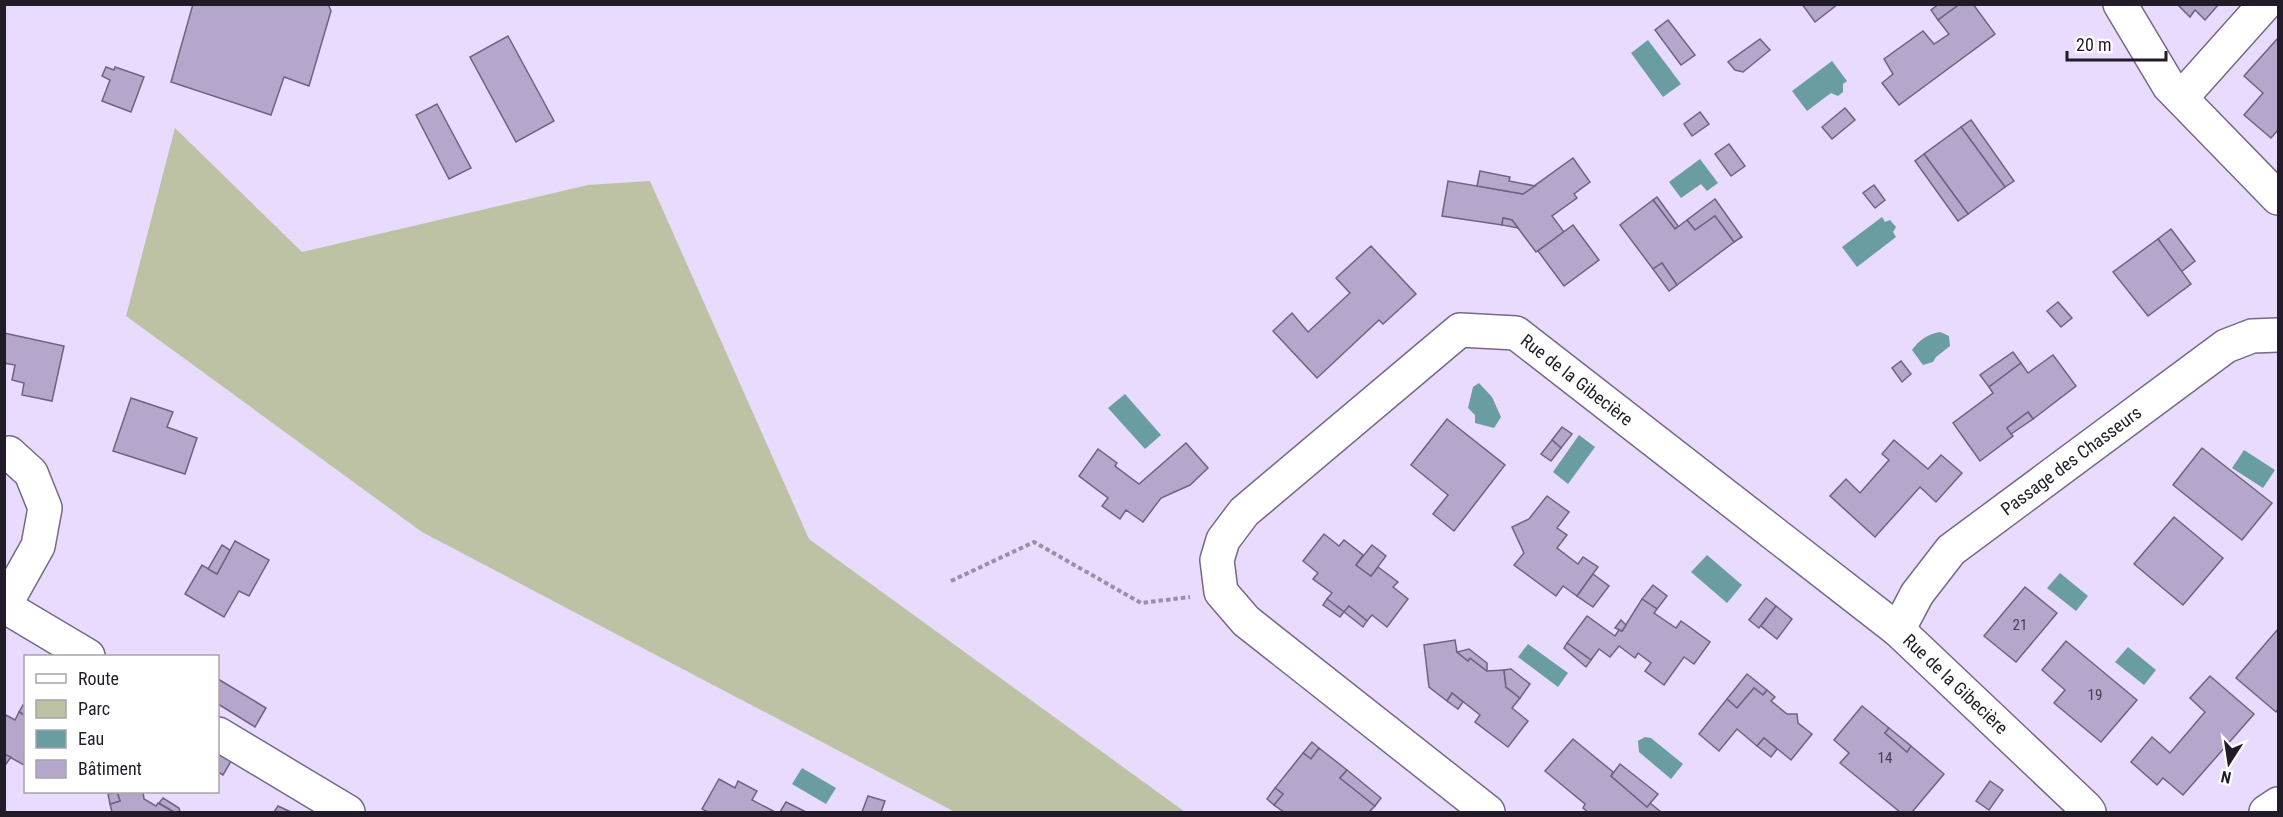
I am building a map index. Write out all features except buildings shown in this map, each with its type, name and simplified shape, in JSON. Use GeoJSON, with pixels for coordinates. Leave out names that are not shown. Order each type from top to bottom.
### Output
{"type":"FeatureCollection","features":[{"type":"Feature","properties":{"kind":"street"},"geometry":{"type":"LineString","coordinates":[[2120,4],[2169,86],[2278,198]]}},
{"type":"Feature","properties":{"kind":"street"},"geometry":{"type":"LineString","coordinates":[[2181,98],[2265,4]]}},
{"type":"Feature","properties":{"kind":"street","name":"Rue de la Gibecière"},"geometry":{"type":"LineString","coordinates":[[1221,592],[1217,560],[1223,540],[1244,512],[1460,330],[1516,333],[1898,630],[2089,813]]}},
{"type":"Feature","properties":{"kind":"street","name":"Passage des Chasseurs"},"geometry":{"type":"LineString","coordinates":[[1898,630],[1917,594],[1951,550],[2226,346],[2252,336],[2278,335]]}},
{"type":"Feature","properties":{"kind":"street"},"geometry":{"type":"LineString","coordinates":[[9,453],[31,473],[45,508],[38,546],[4,604],[85,655]]}},
{"type":"Feature","properties":{"kind":"street"},"geometry":{"type":"LineString","coordinates":[[1221,592],[1246,621],[1488,813]]}},
{"type":"Feature","properties":{"kind":"street"},"geometry":{"type":"LineString","coordinates":[[219,735],[348,813]]}},
{"type":"Feature","properties":{"kind":"street"},"geometry":{"type":"LineString","coordinates":[[2266,813],[2278,804]]}},
{"type":"Feature","properties":{"kind":"path"},"geometry":{"type":"LineString","coordinates":[[951,580],[1034,543],[1141,603],[1221,592]]}},
{"type":"Feature","properties":{"kind":"green space"},"geometry":{"type":"Polygon","coordinates":[[[175,128],[302,252],[588,185],[650,181],[809,539],[1185,812],[955,812],[422,532],[126,316],[175,128]]]}},
{"type":"Feature","properties":{"kind":"water"},"geometry":{"type":"Polygon","coordinates":[[[1648,40],[1681,84],[1663,97],[1631,53],[1648,40]]]}},
{"type":"Feature","properties":{"kind":"water"},"geometry":{"type":"Polygon","coordinates":[[[1832,61],[1847,81],[1843,84],[1843,92],[1838,96],[1831,93],[1807,111],[1792,91],[1832,61]]]}},
{"type":"Feature","properties":{"kind":"water"},"geometry":{"type":"Polygon","coordinates":[[[1700,159],[1718,183],[1707,191],[1701,184],[1681,198],[1669,182],[1700,159]]]}},
{"type":"Feature","properties":{"kind":"water"},"geometry":{"type":"Polygon","coordinates":[[[1882,217],[1885,222],[1890,220],[1896,227],[1893,232],[1896,237],[1857,267],[1842,247],[1882,217]]]}},
{"type":"Feature","properties":{"kind":"water"},"geometry":{"type":"Polygon","coordinates":[[[1940,332],[1949,336],[1950,346],[1933,362],[1923,365],[1912,350],[1924,338],[1940,332]]]}},
{"type":"Feature","properties":{"kind":"water"},"geometry":{"type":"Polygon","coordinates":[[[1479,383],[1492,397],[1501,417],[1494,428],[1475,423],[1475,415],[1468,408],[1473,387],[1479,383]]]}},
{"type":"Feature","properties":{"kind":"water"},"geometry":{"type":"Polygon","coordinates":[[[1125,394],[1161,435],[1145,449],[1108,408],[1125,394]]]}},
{"type":"Feature","properties":{"kind":"water"},"geometry":{"type":"Polygon","coordinates":[[[1579,435],[1595,447],[1568,484],[1553,472],[1579,435]]]}},
{"type":"Feature","properties":{"kind":"water"},"geometry":{"type":"Polygon","coordinates":[[[2244,450],[2275,470],[2263,488],[2232,468],[2244,450]]]}},
{"type":"Feature","properties":{"kind":"water"},"geometry":{"type":"Polygon","coordinates":[[[1707,555],[1742,585],[1727,603],[1691,572],[1707,555]]]}},
{"type":"Feature","properties":{"kind":"water"},"geometry":{"type":"Polygon","coordinates":[[[2060,573],[2088,596],[2076,611],[2047,588],[2060,573]]]}},
{"type":"Feature","properties":{"kind":"water"},"geometry":{"type":"Polygon","coordinates":[[[1528,644],[1568,673],[1558,687],[1518,657],[1528,644]]]}},
{"type":"Feature","properties":{"kind":"water"},"geometry":{"type":"Polygon","coordinates":[[[2128,647],[2156,670],[2144,685],[2115,662],[2128,647]]]}},
{"type":"Feature","properties":{"kind":"water"},"geometry":{"type":"Polygon","coordinates":[[[1645,737],[1651,738],[1683,764],[1671,779],[1639,752],[1638,741],[1645,737]]]}},
{"type":"Feature","properties":{"kind":"water"},"geometry":{"type":"Polygon","coordinates":[[[802,768],[836,788],[826,804],[792,784],[802,768]]]}}]}
